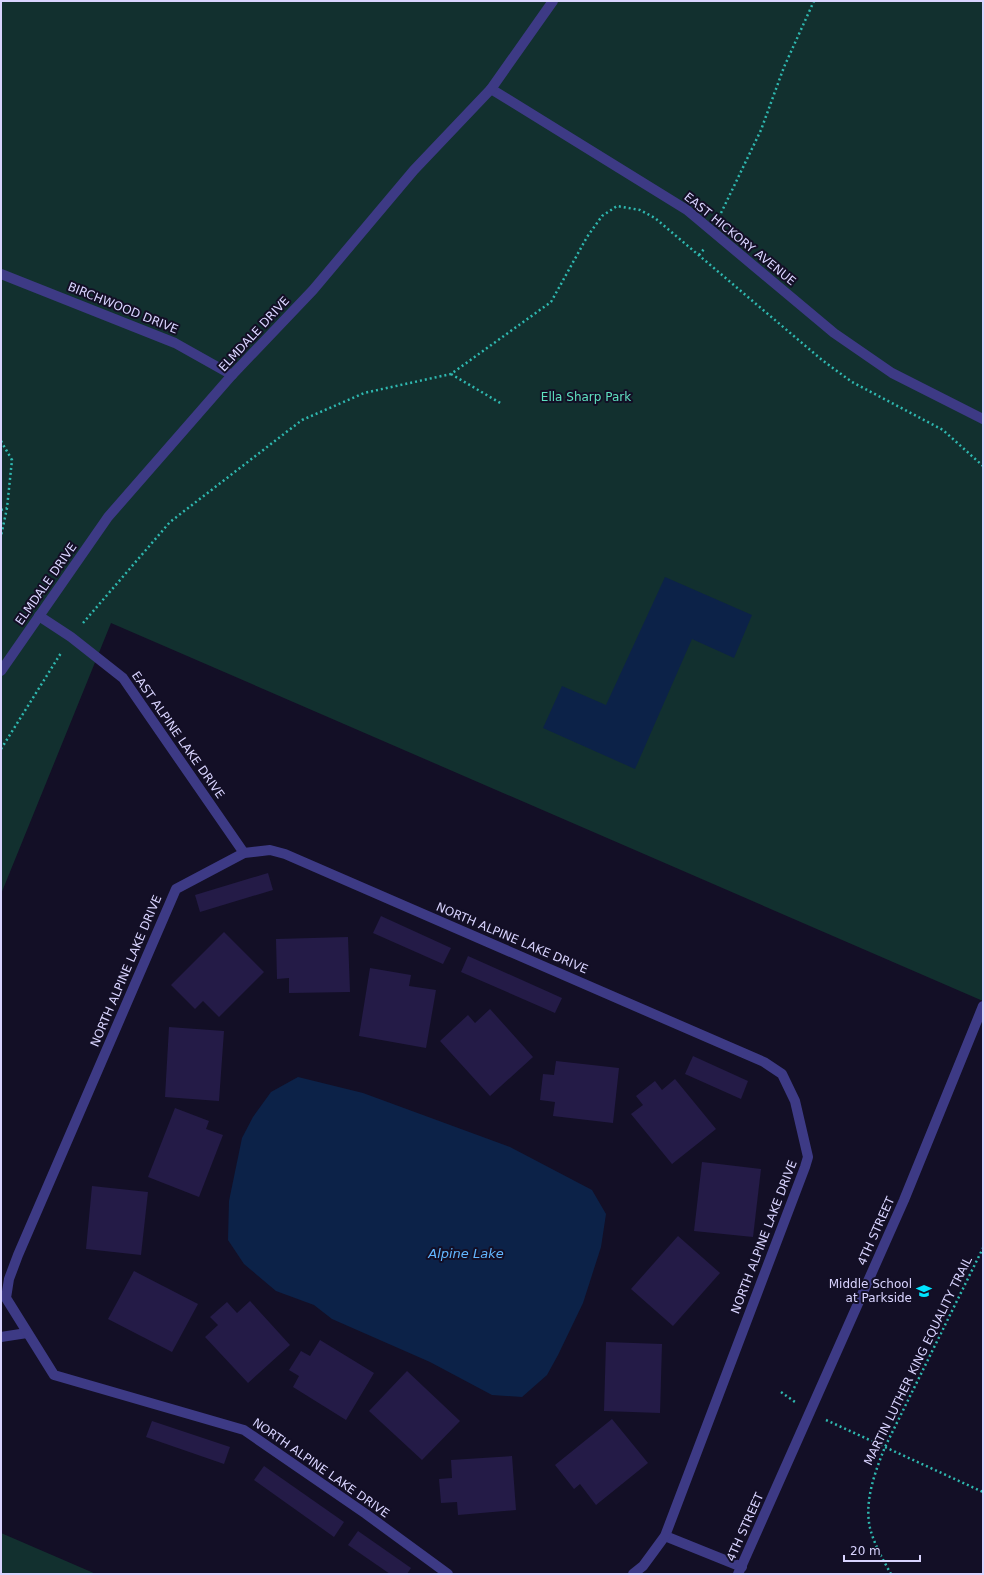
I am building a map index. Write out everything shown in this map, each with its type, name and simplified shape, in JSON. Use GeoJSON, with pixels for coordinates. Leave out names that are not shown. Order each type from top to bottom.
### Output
{"type":"FeatureCollection","features":[{"type":"Feature","properties":{"kind":"street","name":"ELMDALE DRIVE"},"geometry":{"type":"LineString","coordinates":[[1,671],[108,517],[232,375],[313,290],[414,170],[491,88],[553,1]]}},
{"type":"Feature","properties":{"kind":"street","name":"EAST HICKORY AVENUE"},"geometry":{"type":"LineString","coordinates":[[491,88],[687,210],[834,333],[892,373],[983,419]]}},
{"type":"Feature","properties":{"kind":"street","name":"BIRCHWOOD DRIVE"},"geometry":{"type":"LineString","coordinates":[[1,274],[175,342],[232,375]]}},
{"type":"Feature","properties":{"kind":"street","name":"EAST HICKORY AVENUE"},"geometry":{"type":"LineString","coordinates":[[969,411],[983,416]]}},
{"type":"Feature","properties":{"kind":"street","name":"EAST ALPINE LAKE DRIVE"},"geometry":{"type":"LineString","coordinates":[[39,616],[70,637],[123,678],[244,853]]}},
{"type":"Feature","properties":{"kind":"street","name":"NORTH ALPINE LAKE DRIVE"},"geometry":{"type":"LineString","coordinates":[[448,1574],[366,1514],[244,1430],[54,1375],[6,1298],[9,1279],[18,1255],[176,889],[244,853],[270,850],[285,854],[764,1062],[782,1074],[795,1101],[808,1157],[665,1536],[644,1566],[633,1574]]}},
{"type":"Feature","properties":{"kind":"street","name":"4TH STREET"},"geometry":{"type":"LineString","coordinates":[[740,1571],[904,1200],[981,1017],[983,1006]]}},
{"type":"Feature","properties":{"kind":"street"},"geometry":{"type":"LineString","coordinates":[[1,1337],[27,1333]]}},
{"type":"Feature","properties":{"kind":"street"},"geometry":{"type":"LineString","coordinates":[[665,1536],[740,1571]]}},
{"type":"Feature","properties":{"kind":"path"},"geometry":{"type":"LineString","coordinates":[[721,213],[761,130],[784,67],[814,1]]}},
{"type":"Feature","properties":{"kind":"path"},"geometry":{"type":"LineString","coordinates":[[1,749],[70,637],[170,522],[302,420],[364,393],[451,374],[551,302],[587,237],[602,216],[617,206],[640,210],[655,218],[822,360],[852,382],[943,430],[983,466]]}},
{"type":"Feature","properties":{"kind":"path"},"geometry":{"type":"LineString","coordinates":[[699,255],[704,249]]}},
{"type":"Feature","properties":{"kind":"path"},"geometry":{"type":"LineString","coordinates":[[451,374],[502,404]]}},
{"type":"Feature","properties":{"kind":"path"},"geometry":{"type":"LineString","coordinates":[[1,440],[12,460],[7,508],[1,536]]}},
{"type":"Feature","properties":{"kind":"path"},"geometry":{"type":"LineString","coordinates":[[1,510],[7,508]]}},
{"type":"Feature","properties":{"kind":"path","name":"MARTIN LUTHER KING EQUALITY TRAIL"},"geometry":{"type":"LineString","coordinates":[[891,1574],[879,1551],[870,1528],[868,1509],[873,1477],[885,1446],[983,1248]]}},
{"type":"Feature","properties":{"kind":"path"},"geometry":{"type":"LineString","coordinates":[[781,1392],[809,1412],[983,1492]]}},
{"type":"Feature","properties":{"kind":"green space","name":"Ella Sharp Park"},"geometry":{"type":"Polygon","coordinates":[[[1,1],[983,1],[983,1001],[111,623],[1,894],[1,1]]]}},
{"type":"Feature","properties":{"kind":"green space"},"geometry":{"type":"Polygon","coordinates":[[[1,1533],[96,1574],[1,1574],[1,1533]]]}},
{"type":"Feature","properties":{"kind":"water"},"geometry":{"type":"Polygon","coordinates":[[[665,577],[752,615],[734,658],[692,639],[635,769],[543,728],[562,686],[606,705],[665,577]]]}},
{"type":"Feature","properties":{"kind":"water","name":"Alpine Lake"},"geometry":{"type":"Polygon","coordinates":[[[298,1077],[363,1093],[510,1147],[592,1190],[606,1214],[601,1247],[583,1303],[547,1375],[522,1397],[492,1395],[430,1362],[332,1319],[314,1305],[276,1291],[244,1264],[228,1240],[229,1201],[242,1138],[253,1117],[271,1092],[298,1077]]]}},
{"type":"Feature","properties":{"kind":"building"},"geometry":{"type":"Polygon","coordinates":[[[268,873],[273,890],[200,912],[195,895],[268,873]]]}},
{"type":"Feature","properties":{"kind":"building"},"geometry":{"type":"Polygon","coordinates":[[[381,916],[451,948],[443,964],[373,933],[381,916]]]}},
{"type":"Feature","properties":{"kind":"building"},"geometry":{"type":"Polygon","coordinates":[[[224,932],[264,972],[219,1017],[203,1001],[195,1009],[171,985],[224,932]]]}},
{"type":"Feature","properties":{"kind":"building"},"geometry":{"type":"Polygon","coordinates":[[[348,937],[350,992],[289,993],[289,978],[277,979],[276,939],[348,937]]]}},
{"type":"Feature","properties":{"kind":"building"},"geometry":{"type":"Polygon","coordinates":[[[468,956],[562,998],[555,1013],[461,972],[468,956]]]}},
{"type":"Feature","properties":{"kind":"building"},"geometry":{"type":"Polygon","coordinates":[[[370,968],[411,975],[409,986],[436,990],[426,1048],[359,1036],[370,968]]]}},
{"type":"Feature","properties":{"kind":"building"},"geometry":{"type":"Polygon","coordinates":[[[490,1009],[533,1057],[490,1096],[440,1041],[468,1015],[475,1023],[490,1009]]]}},
{"type":"Feature","properties":{"kind":"building"},"geometry":{"type":"Polygon","coordinates":[[[169,1027],[224,1031],[219,1101],[165,1097],[169,1027]]]}},
{"type":"Feature","properties":{"kind":"building"},"geometry":{"type":"Polygon","coordinates":[[[693,1056],[748,1081],[741,1099],[685,1074],[693,1056]]]}},
{"type":"Feature","properties":{"kind":"building"},"geometry":{"type":"Polygon","coordinates":[[[556,1061],[619,1068],[613,1123],[553,1116],[555,1102],[540,1100],[543,1074],[554,1075],[556,1061]]]}},
{"type":"Feature","properties":{"kind":"building"},"geometry":{"type":"Polygon","coordinates":[[[675,1079],[716,1129],[672,1164],[631,1114],[643,1105],[636,1096],[655,1081],[662,1090],[675,1079]]]}},
{"type":"Feature","properties":{"kind":"building"},"geometry":{"type":"Polygon","coordinates":[[[175,1108],[209,1121],[206,1129],[223,1135],[199,1197],[148,1177],[175,1108]]]}},
{"type":"Feature","properties":{"kind":"building"},"geometry":{"type":"Polygon","coordinates":[[[702,1162],[761,1169],[753,1237],[694,1231],[702,1162]]]}},
{"type":"Feature","properties":{"kind":"building"},"geometry":{"type":"Polygon","coordinates":[[[92,1186],[148,1192],[141,1255],[86,1249],[92,1186]]]}},
{"type":"Feature","properties":{"kind":"building"},"geometry":{"type":"Polygon","coordinates":[[[678,1236],[720,1273],[673,1326],[631,1289],[678,1236]]]}},
{"type":"Feature","properties":{"kind":"building"},"geometry":{"type":"Polygon","coordinates":[[[134,1271],[198,1304],[172,1352],[108,1319],[134,1271]]]}},
{"type":"Feature","properties":{"kind":"building"},"geometry":{"type":"Polygon","coordinates":[[[250,1301],[290,1345],[248,1383],[205,1337],[218,1325],[210,1317],[227,1302],[237,1313],[250,1301]]]}},
{"type":"Feature","properties":{"kind":"building"},"geometry":{"type":"Polygon","coordinates":[[[320,1340],[374,1373],[346,1420],[293,1387],[299,1376],[289,1370],[301,1351],[310,1356],[320,1340]]]}},
{"type":"Feature","properties":{"kind":"building"},"geometry":{"type":"Polygon","coordinates":[[[606,1342],[662,1344],[660,1413],[604,1411],[606,1342]]]}},
{"type":"Feature","properties":{"kind":"building"},"geometry":{"type":"Polygon","coordinates":[[[407,1371],[460,1421],[422,1460],[369,1411],[407,1371]]]}},
{"type":"Feature","properties":{"kind":"building"},"geometry":{"type":"Polygon","coordinates":[[[612,1419],[648,1463],[596,1505],[580,1484],[574,1489],[555,1465],[612,1419]]]}},
{"type":"Feature","properties":{"kind":"building"},"geometry":{"type":"Polygon","coordinates":[[[152,1421],[230,1447],[224,1464],[146,1437],[152,1421]]]}},
{"type":"Feature","properties":{"kind":"building"},"geometry":{"type":"Polygon","coordinates":[[[512,1456],[516,1510],[458,1515],[457,1502],[441,1503],[439,1479],[452,1478],[451,1460],[512,1456]]]}},
{"type":"Feature","properties":{"kind":"building"},"geometry":{"type":"Polygon","coordinates":[[[264,1466],[344,1522],[334,1537],[254,1480],[264,1466]]]}},
{"type":"Feature","properties":{"kind":"building"},"geometry":{"type":"Polygon","coordinates":[[[358,1531],[411,1568],[407,1574],[390,1574],[348,1545],[358,1531]]]}},
{"type":"Feature","properties":{"kind":"place","name":"Middle School at Parkside"},"geometry":{"type":"Point","coordinates":[924,1291]}}]}
